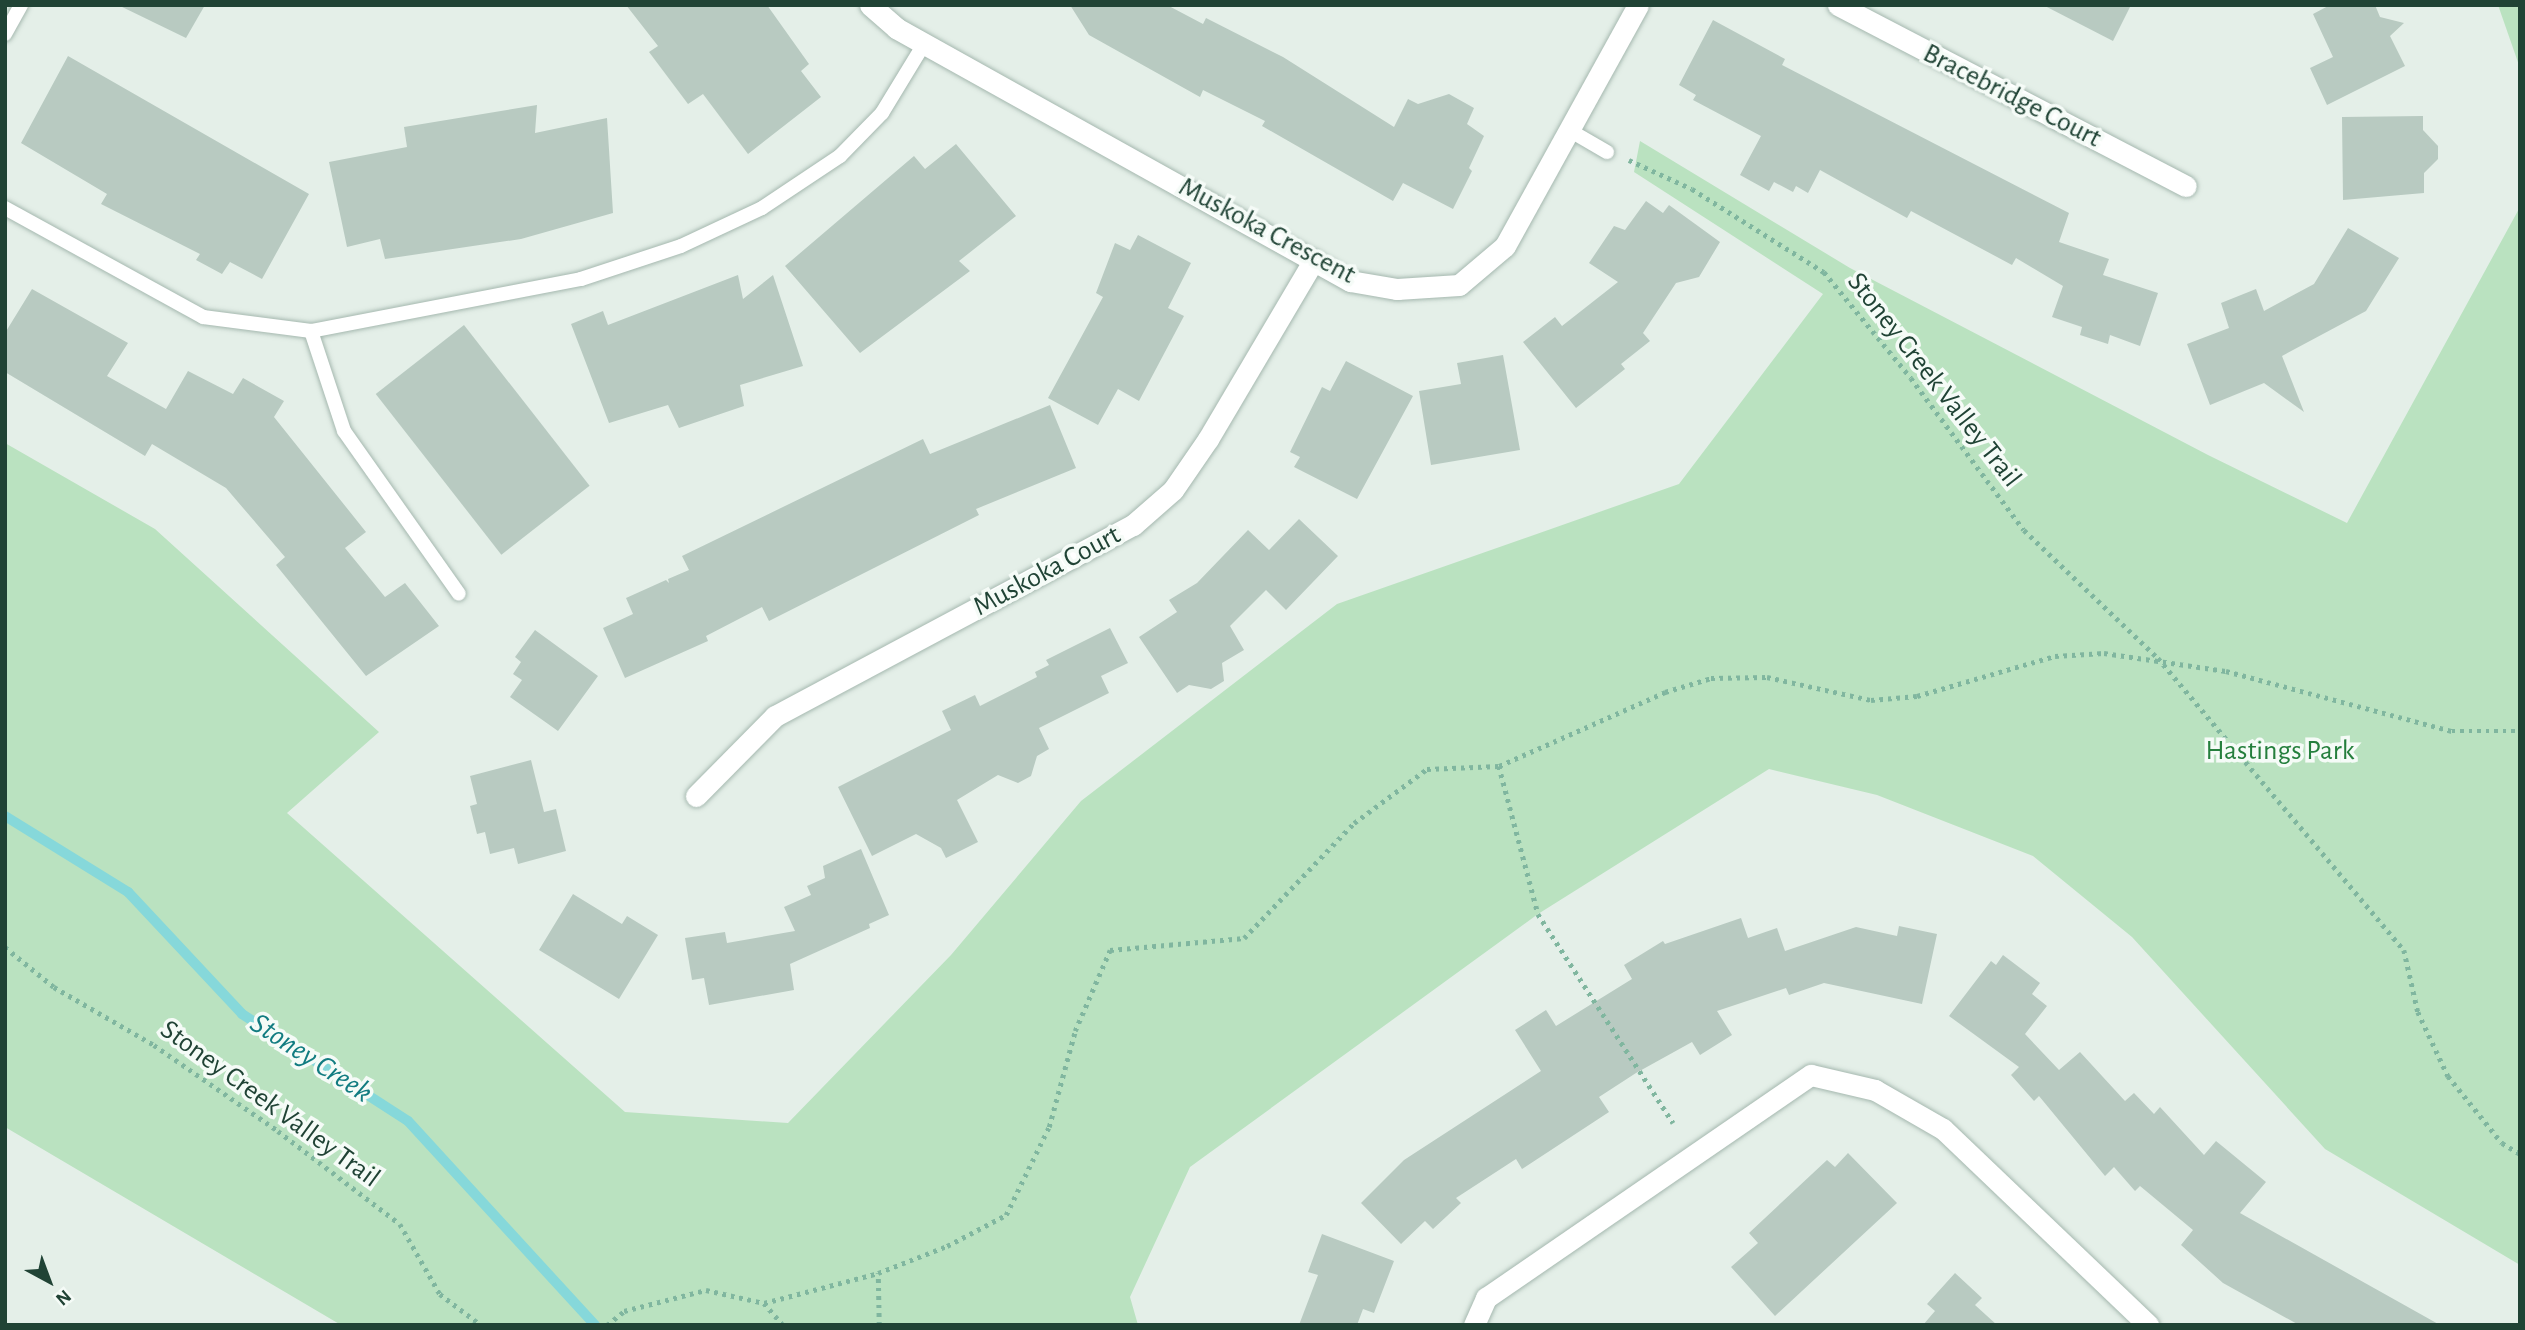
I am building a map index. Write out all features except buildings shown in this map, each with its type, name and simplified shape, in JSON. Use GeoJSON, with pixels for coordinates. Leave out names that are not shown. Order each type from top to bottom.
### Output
{"type":"FeatureCollection","features":[{"type":"Feature","properties":{"kind":"street","name":"Muskoka Crescent"},"geometry":{"type":"LineString","coordinates":[[870,5],[896,28],[1350,281],[1398,289],[1459,285],[1505,246],[1638,5]]}},
{"type":"Feature","properties":{"kind":"street","name":"Bracebridge Court"},"geometry":{"type":"LineString","coordinates":[[1847,7],[2186,186]]}},
{"type":"Feature","properties":{"kind":"street","name":"Muskoka Court"},"geometry":{"type":"LineString","coordinates":[[696,796],[775,716],[1097,546],[1153,507],[1172,490],[1209,439],[1314,260]]}},
{"type":"Feature","properties":{"kind":"street"},"geometry":{"type":"LineString","coordinates":[[1474,1325],[1486,1298],[1811,1075],[1874,1090],[1944,1129],[2148,1325]]}},
{"type":"Feature","properties":{"kind":"lane"},"geometry":{"type":"LineString","coordinates":[[5,34],[21,5]]}},
{"type":"Feature","properties":{"kind":"lane"},"geometry":{"type":"LineString","coordinates":[[5,208],[203,317],[311,331],[581,279],[681,246],[762,208],[841,156],[882,113],[924,44]]}},
{"type":"Feature","properties":{"kind":"lane"},"geometry":{"type":"LineString","coordinates":[[1569,130],[1607,152]]}},
{"type":"Feature","properties":{"kind":"lane"},"geometry":{"type":"LineString","coordinates":[[311,331],[344,431],[459,594]]}},
{"type":"Feature","properties":{"kind":"path","name":"Stoney Creek Valley Trail"},"geometry":{"type":"LineString","coordinates":[[1607,152],[1692,189],[1824,272],[1912,378],[2024,530],[2158,658],[2404,950],[2418,1012],[2448,1076],[2502,1143],[2520,1154]]}},
{"type":"Feature","properties":{"kind":"path"},"geometry":{"type":"LineString","coordinates":[[607,1325],[624,1311],[706,1290],[764,1303],[878,1273],[947,1246],[1006,1215],[1049,1128],[1075,1031],[1110,950],[1244,938],[1354,823],[1427,769],[1500,766],[1665,692],[1711,678],[1767,677],[1871,700],[1917,696],[2055,656],[2104,653],[2158,658],[2226,671],[2452,731],[2520,731]]}},
{"type":"Feature","properties":{"kind":"path"},"geometry":{"type":"LineString","coordinates":[[1500,766],[1538,914],[1673,1123]]}},
{"type":"Feature","properties":{"kind":"path","name":"Stoney Creek Valley Trail"},"geometry":{"type":"LineString","coordinates":[[5,947],[54,988],[154,1045],[267,1123],[400,1224],[440,1294],[481,1325]]}},
{"type":"Feature","properties":{"kind":"path"},"geometry":{"type":"LineString","coordinates":[[878,1273],[879,1325]]}},
{"type":"Feature","properties":{"kind":"path"},"geometry":{"type":"LineString","coordinates":[[764,1303],[783,1325]]}},
{"type":"Feature","properties":{"kind":"green space"},"geometry":{"type":"Polygon","coordinates":[[[2498,5],[2520,5],[2520,68],[2498,5]]]}},
{"type":"Feature","properties":{"kind":"green space","name":"Hastings Park"},"geometry":{"type":"Polygon","coordinates":[[[1640,141],[1850,268],[2208,455],[2347,523],[2520,207],[2520,1265],[2325,1149],[2132,937],[2033,856],[1877,795],[1769,769],[1538,914],[1190,1167],[1130,1297],[1138,1325],[341,1325],[5,1127],[5,443],[155,529],[379,732],[287,813],[625,1112],[788,1123],[951,955],[1081,801],[1337,604],[1679,484],[1823,294],[1634,172],[1640,141]]]}},
{"type":"Feature","properties":{"kind":"waterway","name":"Stoney Creek"},"geometry":{"type":"LineString","coordinates":[[5,816],[128,892],[242,1014],[408,1121],[595,1325]]}}]}
